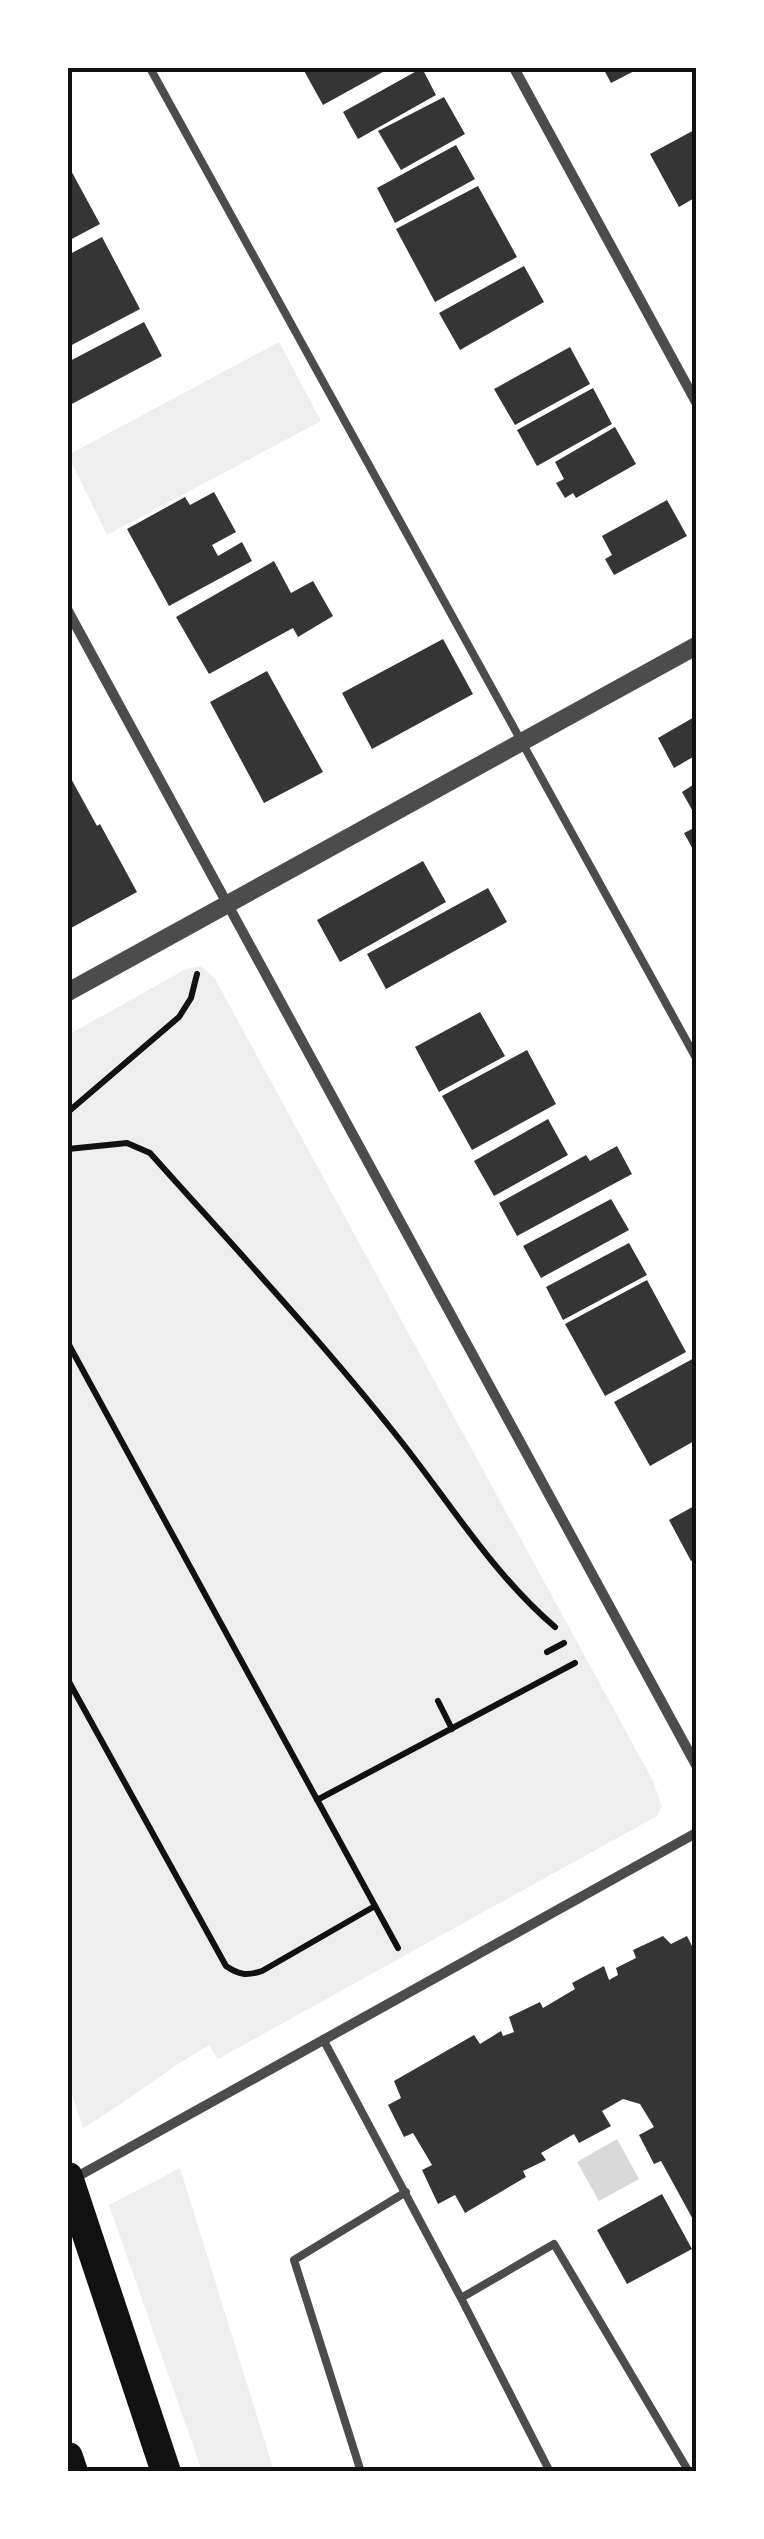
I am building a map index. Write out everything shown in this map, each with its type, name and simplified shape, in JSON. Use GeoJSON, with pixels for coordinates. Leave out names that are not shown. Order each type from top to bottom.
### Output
{"type":"FeatureCollection","features":[{"type":"Feature","properties":{"kind":"highway"},"geometry":{"type":"LineString","coordinates":[[68,2179],[166,2472]]}},
{"type":"Feature","properties":{"kind":"highway"},"geometry":{"type":"LineString","coordinates":[[68,2457],[73,2472]]}},
{"type":"Feature","properties":{"kind":"street"},"geometry":{"type":"LineString","coordinates":[[514,68],[696,402]]}},
{"type":"Feature","properties":{"kind":"street"},"geometry":{"type":"LineString","coordinates":[[68,611],[696,1765]]}},
{"type":"Feature","properties":{"kind":"street"},"geometry":{"type":"LineString","coordinates":[[68,992],[696,646]]}},
{"type":"Feature","properties":{"kind":"street"},"geometry":{"type":"LineString","coordinates":[[68,2179],[696,1833]]}},
{"type":"Feature","properties":{"kind":"lane"},"geometry":{"type":"LineString","coordinates":[[150,68],[696,1058]]}},
{"type":"Feature","properties":{"kind":"lane"},"geometry":{"type":"LineString","coordinates":[[323,2039],[550,2472]]}},
{"type":"Feature","properties":{"kind":"lane"},"geometry":{"type":"LineString","coordinates":[[361,2472],[294,2260],[406,2192]]}},
{"type":"Feature","properties":{"kind":"lane"},"geometry":{"type":"LineString","coordinates":[[461,2298],[554,2244],[689,2472]]}},
{"type":"Feature","properties":{"kind":"path"},"geometry":{"type":"LineString","coordinates":[[68,1112],[179,1017],[191,998],[197,974]]}},
{"type":"Feature","properties":{"kind":"path"},"geometry":{"type":"LineString","coordinates":[[68,1148],[127,1143],[150,1153],[324,1346],[518,1593],[555,1627]]}},
{"type":"Feature","properties":{"kind":"path"},"geometry":{"type":"LineString","coordinates":[[68,1343],[398,1948]]}},
{"type":"Feature","properties":{"kind":"path"},"geometry":{"type":"LineString","coordinates":[[547,1652],[564,1643]]}},
{"type":"Feature","properties":{"kind":"path"},"geometry":{"type":"LineString","coordinates":[[317,1800],[534,1690],[575,1663]]}},
{"type":"Feature","properties":{"kind":"path"},"geometry":{"type":"LineString","coordinates":[[68,1680],[226,1966],[250,1975],[262,1971],[375,1906]]}},
{"type":"Feature","properties":{"kind":"path"},"geometry":{"type":"LineString","coordinates":[[438,1701],[452,1729]]}},
{"type":"Feature","properties":{"kind":"shaded area"},"geometry":{"type":"Polygon","coordinates":[[[279,342],[321,421],[107,535],[68,455],[279,342]]]}},
{"type":"Feature","properties":{"kind":"shaded area"},"geometry":{"type":"Polygon","coordinates":[[[201,966],[215,979],[653,1781],[662,1806],[657,1816],[218,2059],[209,2045],[83,2128],[68,2082],[68,1035],[186,969],[201,966]]]}},
{"type":"Feature","properties":{"kind":"shaded area"},"geometry":{"type":"Polygon","coordinates":[[[617,2139],[639,2179],[599,2201],[577,2162],[617,2139]]]}},
{"type":"Feature","properties":{"kind":"shaded area"},"geometry":{"type":"Polygon","coordinates":[[[180,2168],[274,2471],[202,2471],[109,2205],[180,2168]]]}},
{"type":"Feature","properties":{"kind":"building"},"geometry":{"type":"Polygon","coordinates":[[[305,68],[390,68],[323,105],[305,68]]]}},
{"type":"Feature","properties":{"kind":"building"},"geometry":{"type":"Polygon","coordinates":[[[422,68],[436,95],[358,139],[343,112],[422,68]]]}},
{"type":"Feature","properties":{"kind":"building"},"geometry":{"type":"Polygon","coordinates":[[[603,68],[640,68],[611,83],[603,68]]]}},
{"type":"Feature","properties":{"kind":"building"},"geometry":{"type":"Polygon","coordinates":[[[444,97],[465,134],[401,170],[378,131],[444,97]]]}},
{"type":"Feature","properties":{"kind":"building"},"geometry":{"type":"Polygon","coordinates":[[[696,129],[696,197],[679,207],[650,154],[696,129]]]}},
{"type":"Feature","properties":{"kind":"building"},"geometry":{"type":"Polygon","coordinates":[[[456,145],[475,179],[395,223],[377,188],[456,145]]]}},
{"type":"Feature","properties":{"kind":"building"},"geometry":{"type":"Polygon","coordinates":[[[68,165],[100,224],[68,241],[68,165]]]}},
{"type":"Feature","properties":{"kind":"building"},"geometry":{"type":"Polygon","coordinates":[[[478,186],[517,257],[435,302],[396,229],[478,186]]]}},
{"type":"Feature","properties":{"kind":"building"},"geometry":{"type":"Polygon","coordinates":[[[102,237],[140,309],[68,347],[68,255],[102,237]]]}},
{"type":"Feature","properties":{"kind":"building"},"geometry":{"type":"Polygon","coordinates":[[[524,266],[544,302],[460,350],[439,313],[524,266]]]}},
{"type":"Feature","properties":{"kind":"building"},"geometry":{"type":"Polygon","coordinates":[[[144,322],[162,356],[68,406],[68,362],[144,322]]]}},
{"type":"Feature","properties":{"kind":"building"},"geometry":{"type":"Polygon","coordinates":[[[570,347],[590,384],[515,425],[494,389],[570,347]]]}},
{"type":"Feature","properties":{"kind":"building"},"geometry":{"type":"Polygon","coordinates":[[[593,388],[612,424],[537,466],[517,430],[593,388]]]}},
{"type":"Feature","properties":{"kind":"building"},"geometry":{"type":"Polygon","coordinates":[[[615,427],[636,464],[576,498],[573,493],[565,498],[556,483],[564,479],[555,462],[615,427]]]}},
{"type":"Feature","properties":{"kind":"building"},"geometry":{"type":"Polygon","coordinates":[[[214,492],[236,532],[212,545],[218,556],[242,542],[252,561],[169,606],[127,529],[185,497],[190,505],[214,492]]]}},
{"type":"Feature","properties":{"kind":"building"},"geometry":{"type":"Polygon","coordinates":[[[667,500],[687,536],[614,575],[605,559],[612,555],[602,536],[667,500]]]}},
{"type":"Feature","properties":{"kind":"building"},"geometry":{"type":"Polygon","coordinates":[[[274,561],[291,593],[313,581],[333,616],[298,637],[293,628],[209,674],[176,617],[274,561]]]}},
{"type":"Feature","properties":{"kind":"building"},"geometry":{"type":"Polygon","coordinates":[[[443,639],[473,694],[372,749],[342,693],[443,639]]]}},
{"type":"Feature","properties":{"kind":"building"},"geometry":{"type":"Polygon","coordinates":[[[267,671],[323,772],[264,803],[210,702],[267,671]]]}},
{"type":"Feature","properties":{"kind":"building"},"geometry":{"type":"Polygon","coordinates":[[[696,716],[696,764],[693,757],[674,768],[658,738],[696,716]]]}},
{"type":"Feature","properties":{"kind":"building"},"geometry":{"type":"Polygon","coordinates":[[[68,773],[137,892],[71,928],[68,926],[68,773]]]}},
{"type":"Feature","properties":{"kind":"building"},"geometry":{"type":"Polygon","coordinates":[[[696,783],[696,817],[682,792],[696,783]]]}},
{"type":"Feature","properties":{"kind":"building"},"geometry":{"type":"Polygon","coordinates":[[[696,827],[696,855],[684,833],[696,827]]]}},
{"type":"Feature","properties":{"kind":"building"},"geometry":{"type":"Polygon","coordinates":[[[423,861],[446,902],[340,962],[317,920],[423,861]]]}},
{"type":"Feature","properties":{"kind":"building"},"geometry":{"type":"Polygon","coordinates":[[[488,888],[507,922],[386,989],[367,954],[488,888]]]}},
{"type":"Feature","properties":{"kind":"building"},"geometry":{"type":"Polygon","coordinates":[[[480,1012],[505,1056],[439,1092],[415,1047],[480,1012]]]}},
{"type":"Feature","properties":{"kind":"building"},"geometry":{"type":"Polygon","coordinates":[[[527,1050],[556,1104],[472,1150],[442,1096],[527,1050]]]}},
{"type":"Feature","properties":{"kind":"building"},"geometry":{"type":"Polygon","coordinates":[[[548,1119],[568,1155],[494,1196],[474,1161],[548,1119]]]}},
{"type":"Feature","properties":{"kind":"building"},"geometry":{"type":"Polygon","coordinates":[[[617,1146],[632,1174],[517,1236],[499,1203],[586,1155],[590,1161],[617,1146]]]}},
{"type":"Feature","properties":{"kind":"building"},"geometry":{"type":"Polygon","coordinates":[[[611,1199],[629,1230],[541,1278],[523,1246],[611,1199]]]}},
{"type":"Feature","properties":{"kind":"building"},"geometry":{"type":"Polygon","coordinates":[[[629,1243],[647,1275],[563,1320],[546,1287],[629,1243]]]}},
{"type":"Feature","properties":{"kind":"building"},"geometry":{"type":"Polygon","coordinates":[[[647,1280],[686,1352],[605,1396],[565,1324],[647,1280]]]}},
{"type":"Feature","properties":{"kind":"building"},"geometry":{"type":"Polygon","coordinates":[[[696,1357],[696,1440],[650,1466],[614,1402],[696,1357]]]}},
{"type":"Feature","properties":{"kind":"building"},"geometry":{"type":"Polygon","coordinates":[[[696,1505],[696,1558],[691,1561],[669,1520],[696,1505]]]}},
{"type":"Feature","properties":{"kind":"building"},"geometry":{"type":"Polygon","coordinates":[[[663,1936],[671,1944],[687,1936],[696,1954],[696,2225],[661,2161],[654,2164],[639,2135],[654,2127],[640,2104],[623,2099],[602,2111],[611,2126],[579,2143],[574,2134],[541,2153],[546,2160],[523,2171],[526,2177],[465,2213],[455,2195],[438,2204],[422,2170],[432,2165],[413,2133],[404,2137],[388,2105],[401,2098],[394,2081],[474,2035],[480,2044],[501,2031],[503,2036],[514,2032],[509,2017],[540,2002],[543,2008],[575,1989],[572,1983],[604,1966],[609,1980],[618,1975],[616,1968],[636,1958],[633,1950],[663,1936]]]}},
{"type":"Feature","properties":{"kind":"building"},"geometry":{"type":"Polygon","coordinates":[[[662,2194],[692,2249],[627,2284],[597,2230],[662,2194]]]}}]}
